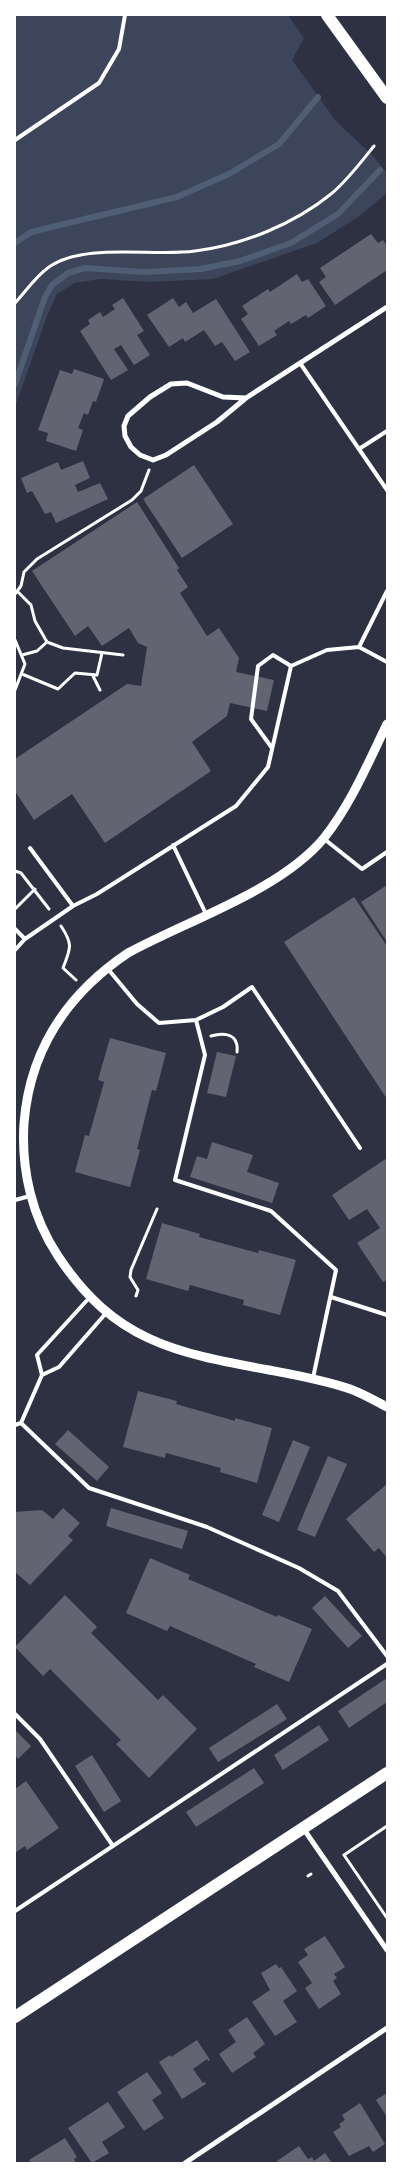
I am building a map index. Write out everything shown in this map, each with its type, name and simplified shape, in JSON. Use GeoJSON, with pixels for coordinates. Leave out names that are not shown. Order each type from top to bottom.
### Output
{"type":"FeatureCollection","features":[{"type":"Feature","properties":{"kind":"main road"},"geometry":{"type":"LineString","coordinates":[[327,15],[387,98]]}},
{"type":"Feature","properties":{"kind":"main road"},"geometry":{"type":"LineString","coordinates":[[15,2017],[387,1773]]}},
{"type":"Feature","properties":{"kind":"street"},"geometry":{"type":"LineString","coordinates":[[246,398],[224,397],[187,383],[171,384],[150,397],[128,416],[124,426],[125,436],[140,455],[152,460],[166,455],[217,422],[246,398],[387,307]]}},
{"type":"Feature","properties":{"kind":"street"},"geometry":{"type":"LineString","coordinates":[[387,724],[363,776],[339,816],[323,838],[303,859],[268,884],[142,945],[107,967],[84,988],[66,1009],[51,1033],[35,1066],[27,1095],[24,1126],[24,1155],[31,1196],[39,1224],[69,1273],[106,1312],[151,1340],[176,1351],[206,1359],[313,1378],[351,1389],[387,1407]]}},
{"type":"Feature","properties":{"kind":"street"},"geometry":{"type":"LineString","coordinates":[[302,1827],[387,1950]]}},
{"type":"Feature","properties":{"kind":"street"},"geometry":{"type":"LineString","coordinates":[[185,2163],[387,2028]]}},
{"type":"Feature","properties":{"kind":"lane"},"geometry":{"type":"LineString","coordinates":[[15,140],[99,82],[119,48],[125,15]]}},
{"type":"Feature","properties":{"kind":"lane"},"geometry":{"type":"LineString","coordinates":[[300,363],[387,490]]}},
{"type":"Feature","properties":{"kind":"lane"},"geometry":{"type":"LineString","coordinates":[[359,449],[387,431]]}},
{"type":"Feature","properties":{"kind":"lane"},"geometry":{"type":"LineString","coordinates":[[359,647],[387,591]]}},
{"type":"Feature","properties":{"kind":"lane"},"geometry":{"type":"LineString","coordinates":[[291,666],[327,650],[359,647],[387,662]]}},
{"type":"Feature","properties":{"kind":"lane"},"geometry":{"type":"LineString","coordinates":[[272,748],[251,719],[258,666],[273,655],[291,666]]}},
{"type":"Feature","properties":{"kind":"lane"},"geometry":{"type":"LineString","coordinates":[[15,950],[25,939],[73,906],[97,894],[236,806],[268,767],[291,666]]}},
{"type":"Feature","properties":{"kind":"lane"},"geometry":{"type":"LineString","coordinates":[[323,838],[362,869],[387,852]]}},
{"type":"Feature","properties":{"kind":"lane"},"geometry":{"type":"LineString","coordinates":[[173,846],[206,914]]}},
{"type":"Feature","properties":{"kind":"lane"},"geometry":{"type":"LineString","coordinates":[[30,848],[73,906]]}},
{"type":"Feature","properties":{"kind":"lane"},"geometry":{"type":"LineString","coordinates":[[15,929],[25,939]]}},
{"type":"Feature","properties":{"kind":"lane"},"geometry":{"type":"LineString","coordinates":[[107,967],[137,1004],[159,1023],[196,1020],[223,1007],[252,987],[360,1148]]}},
{"type":"Feature","properties":{"kind":"lane"},"geometry":{"type":"LineString","coordinates":[[196,1020],[205,1054],[175,1180],[272,1211],[336,1270],[313,1378]]}},
{"type":"Feature","properties":{"kind":"lane"},"geometry":{"type":"LineString","coordinates":[[15,1200],[31,1196]]}},
{"type":"Feature","properties":{"kind":"lane"},"geometry":{"type":"LineString","coordinates":[[15,1426],[21,1424],[42,1375],[37,1355],[90,1297]]}},
{"type":"Feature","properties":{"kind":"lane"},"geometry":{"type":"LineString","coordinates":[[331,1297],[387,1315]]}},
{"type":"Feature","properties":{"kind":"lane"},"geometry":{"type":"LineString","coordinates":[[42,1375],[59,1367],[106,1312]]}},
{"type":"Feature","properties":{"kind":"lane"},"geometry":{"type":"LineString","coordinates":[[21,1424],[89,1488],[207,1526],[300,1568],[338,1591],[387,1656]]}},
{"type":"Feature","properties":{"kind":"lane"},"geometry":{"type":"LineString","coordinates":[[15,1911],[387,1664]]}},
{"type":"Feature","properties":{"kind":"lane"},"geometry":{"type":"LineString","coordinates":[[15,1714],[40,1739],[113,1846]]}},
{"type":"Feature","properties":{"kind":"path"},"geometry":{"type":"LineString","coordinates":[[15,303],[50,266],[68,258],[98,253],[195,251],[259,236],[299,217],[332,193],[374,146]]}},
{"type":"Feature","properties":{"kind":"path"},"geometry":{"type":"LineString","coordinates":[[123,655],[63,648],[47,642],[35,621],[31,605],[16,593],[21,586],[24,572],[36,559],[132,500],[140,492],[152,460]]}},
{"type":"Feature","properties":{"kind":"path"},"geometry":{"type":"LineString","coordinates":[[15,640],[25,664],[15,690]]}},
{"type":"Feature","properties":{"kind":"path"},"geometry":{"type":"LineString","coordinates":[[22,655],[37,650],[47,642]]}},
{"type":"Feature","properties":{"kind":"path"},"geometry":{"type":"LineString","coordinates":[[22,674],[58,689],[75,673],[93,676],[97,674],[102,653]]}},
{"type":"Feature","properties":{"kind":"path"},"geometry":{"type":"LineString","coordinates":[[93,676],[100,690]]}},
{"type":"Feature","properties":{"kind":"path"},"geometry":{"type":"LineString","coordinates":[[15,909],[35,889]]}},
{"type":"Feature","properties":{"kind":"path"},"geometry":{"type":"LineString","coordinates":[[213,1035],[224,1033],[232,1036],[238,1045],[237,1052]]}},
{"type":"Feature","properties":{"kind":"path"},"geometry":{"type":"LineString","coordinates":[[136,1296],[138,1290],[130,1276],[130,1270],[157,1209]]}},
{"type":"Feature","properties":{"kind":"path"},"geometry":{"type":"LineString","coordinates":[[387,1826],[343,1855],[387,1918]]}},
{"type":"Feature","properties":{"kind":"shaded area"},"geometry":{"type":"Polygon","coordinates":[[[15,15],[288,15],[304,38],[292,60],[336,121],[373,156],[387,173],[387,193],[358,217],[317,243],[213,279],[149,282],[101,279],[75,283],[57,294],[46,319],[15,407],[15,15]]]}},
{"type":"Feature","properties":{"kind":"building"},"geometry":{"type":"Polygon","coordinates":[[[371,234],[378,243],[383,240],[387,246],[387,270],[335,305],[319,282],[326,277],[320,268],[371,234]]]}},
{"type":"Feature","properties":{"kind":"building"},"geometry":{"type":"Polygon","coordinates":[[[297,274],[302,282],[308,279],[326,306],[308,318],[306,315],[291,324],[289,321],[274,331],[277,335],[259,346],[241,319],[248,314],[242,306],[268,289],[270,292],[297,274]]]}},
{"type":"Feature","properties":{"kind":"building"},"geometry":{"type":"Polygon","coordinates":[[[123,298],[144,331],[137,335],[150,355],[134,365],[121,345],[114,349],[128,370],[111,380],[80,331],[90,324],[88,320],[100,312],[103,317],[115,309],[112,305],[123,298]]]}},
{"type":"Feature","properties":{"kind":"building"},"geometry":{"type":"Polygon","coordinates":[[[173,298],[179,307],[186,302],[193,313],[216,299],[250,352],[235,361],[222,342],[215,346],[204,330],[185,342],[183,338],[169,347],[147,315],[173,298]]]}},
{"type":"Feature","properties":{"kind":"building"},"geometry":{"type":"Polygon","coordinates":[[[74,369],[104,379],[96,402],[93,401],[88,415],[84,413],[78,428],[83,430],[76,451],[46,441],[48,433],[38,430],[60,370],[72,374],[74,369]]]}},
{"type":"Feature","properties":{"kind":"building"},"geometry":{"type":"Polygon","coordinates":[[[83,461],[90,478],[75,485],[78,492],[100,483],[108,499],[56,523],[51,512],[45,514],[32,491],[27,493],[21,478],[58,462],[61,470],[83,461]]]}},
{"type":"Feature","properties":{"kind":"building"},"geometry":{"type":"Polygon","coordinates":[[[194,465],[233,524],[182,558],[143,499],[194,465]]]}},
{"type":"Feature","properties":{"kind":"building"},"geometry":{"type":"Polygon","coordinates":[[[137,502],[179,568],[177,570],[188,587],[180,593],[207,636],[219,628],[239,658],[236,672],[274,680],[267,711],[230,703],[227,716],[192,742],[211,771],[105,843],[72,794],[34,820],[15,791],[15,759],[127,684],[141,686],[147,647],[138,643],[129,628],[102,646],[88,626],[75,636],[32,571],[137,502]]]}},
{"type":"Feature","properties":{"kind":"building"},"geometry":{"type":"Polygon","coordinates":[[[387,885],[387,942],[361,902],[387,885]]]}},
{"type":"Feature","properties":{"kind":"building"},"geometry":{"type":"Polygon","coordinates":[[[354,897],[387,946],[387,1099],[284,942],[354,897]]]}},
{"type":"Feature","properties":{"kind":"building"},"geometry":{"type":"Polygon","coordinates":[[[110,1038],[166,1053],[156,1091],[152,1090],[137,1149],[140,1150],[130,1187],[75,1172],[85,1135],[89,1136],[104,1082],[98,1080],[110,1038]]]}},
{"type":"Feature","properties":{"kind":"building"},"geometry":{"type":"Polygon","coordinates":[[[217,1052],[236,1056],[226,1097],[207,1093],[217,1052]]]}},
{"type":"Feature","properties":{"kind":"building"},"geometry":{"type":"Polygon","coordinates":[[[212,1142],[253,1155],[247,1172],[279,1183],[272,1203],[190,1177],[197,1156],[207,1159],[212,1142]]]}},
{"type":"Feature","properties":{"kind":"building"},"geometry":{"type":"Polygon","coordinates":[[[387,1158],[387,1280],[383,1282],[357,1243],[380,1228],[367,1209],[349,1220],[332,1195],[387,1158]]]}},
{"type":"Feature","properties":{"kind":"building"},"geometry":{"type":"Polygon","coordinates":[[[162,1223],[200,1234],[199,1237],[258,1253],[259,1250],[296,1260],[280,1315],[243,1305],[244,1300],[190,1285],[188,1291],[146,1279],[162,1223]]]}},
{"type":"Feature","properties":{"kind":"building"},"geometry":{"type":"Polygon","coordinates":[[[138,1391],[177,1401],[176,1404],[235,1421],[235,1418],[272,1428],[257,1483],[220,1472],[221,1468],[166,1453],[165,1458],[123,1447],[138,1391]]]}},
{"type":"Feature","properties":{"kind":"building"},"geometry":{"type":"Polygon","coordinates":[[[68,1430],[109,1467],[97,1481],[55,1444],[68,1430]]]}},
{"type":"Feature","properties":{"kind":"building"},"geometry":{"type":"Polygon","coordinates":[[[293,1440],[310,1447],[279,1522],[262,1515],[293,1440]]]}},
{"type":"Feature","properties":{"kind":"building"},"geometry":{"type":"Polygon","coordinates":[[[328,1456],[347,1464],[315,1537],[297,1530],[328,1456]]]}},
{"type":"Feature","properties":{"kind":"building"},"geometry":{"type":"Polygon","coordinates":[[[387,1484],[387,1558],[379,1548],[374,1552],[346,1519],[387,1484]]]}},
{"type":"Feature","properties":{"kind":"building"},"geometry":{"type":"Polygon","coordinates":[[[63,1508],[80,1523],[68,1536],[73,1540],[30,1585],[15,1572],[15,1512],[42,1510],[53,1519],[63,1508]]]}},
{"type":"Feature","properties":{"kind":"building"},"geometry":{"type":"Polygon","coordinates":[[[111,1508],[188,1531],[182,1549],[106,1526],[111,1508]]]}},
{"type":"Feature","properties":{"kind":"building"},"geometry":{"type":"Polygon","coordinates":[[[150,1558],[190,1575],[188,1579],[277,1617],[278,1615],[312,1629],[289,1682],[254,1667],[256,1664],[170,1626],[167,1631],[126,1613],[150,1558]]]}},
{"type":"Feature","properties":{"kind":"building"},"geometry":{"type":"Polygon","coordinates":[[[65,1595],[97,1627],[91,1633],[158,1700],[163,1695],[197,1729],[149,1778],[116,1744],[121,1740],[50,1669],[43,1676],[15,1647],[65,1595]]]}},
{"type":"Feature","properties":{"kind":"building"},"geometry":{"type":"Polygon","coordinates":[[[325,1596],[362,1636],[348,1648],[312,1608],[325,1596]]]}},
{"type":"Feature","properties":{"kind":"building"},"geometry":{"type":"Polygon","coordinates":[[[387,1678],[387,1702],[349,1728],[338,1711],[387,1678]]]}},
{"type":"Feature","properties":{"kind":"building"},"geometry":{"type":"Polygon","coordinates":[[[277,1704],[287,1719],[218,1762],[209,1748],[277,1704]]]}},
{"type":"Feature","properties":{"kind":"building"},"geometry":{"type":"Polygon","coordinates":[[[319,1725],[329,1740],[283,1770],[274,1755],[319,1725]]]}},
{"type":"Feature","properties":{"kind":"building"},"geometry":{"type":"Polygon","coordinates":[[[15,1730],[31,1746],[18,1759],[15,1755],[15,1730]]]}},
{"type":"Feature","properties":{"kind":"building"},"geometry":{"type":"Polygon","coordinates":[[[92,1755],[121,1801],[104,1812],[75,1766],[92,1755]]]}},
{"type":"Feature","properties":{"kind":"building"},"geometry":{"type":"Polygon","coordinates":[[[254,1768],[264,1783],[196,1827],[186,1812],[254,1768]]]}},
{"type":"Feature","properties":{"kind":"building"},"geometry":{"type":"Polygon","coordinates":[[[26,1781],[59,1828],[27,1850],[25,1846],[15,1853],[15,1789],[26,1781]]]}},
{"type":"Feature","properties":{"kind":"building"},"geometry":{"type":"Polygon","coordinates":[[[325,1936],[345,1967],[334,1974],[337,1978],[333,1981],[341,1994],[319,2009],[305,1988],[312,1983],[298,1962],[308,1955],[304,1949],[325,1936]]]}},
{"type":"Feature","properties":{"kind":"building"},"geometry":{"type":"Polygon","coordinates":[[[276,1964],[279,1968],[281,1967],[297,1991],[283,2001],[297,2022],[275,2036],[252,2002],[270,1990],[261,1973],[276,1964]]]}},
{"type":"Feature","properties":{"kind":"building"},"geometry":{"type":"Polygon","coordinates":[[[247,2017],[265,2044],[253,2053],[256,2057],[232,2073],[219,2054],[236,2042],[228,2030],[247,2017]]]}},
{"type":"Feature","properties":{"kind":"building"},"geometry":{"type":"Polygon","coordinates":[[[197,2040],[210,2060],[208,2061],[207,2059],[193,2069],[203,2083],[205,2082],[206,2084],[182,2099],[159,2062],[170,2055],[171,2057],[197,2040]]]}},
{"type":"Feature","properties":{"kind":"building"},"geometry":{"type":"Polygon","coordinates":[[[147,2072],[162,2093],[152,2100],[164,2118],[144,2131],[117,2092],[147,2072]]]}},
{"type":"Feature","properties":{"kind":"building"},"geometry":{"type":"Polygon","coordinates":[[[387,2093],[387,2117],[376,2100],[387,2093]]]}},
{"type":"Feature","properties":{"kind":"building"},"geometry":{"type":"Polygon","coordinates":[[[108,2102],[125,2127],[102,2142],[109,2153],[92,2163],[68,2128],[108,2102]]]}},
{"type":"Feature","properties":{"kind":"building"},"geometry":{"type":"Polygon","coordinates":[[[360,2103],[385,2144],[373,2152],[369,2146],[349,2156],[333,2132],[341,2127],[339,2124],[345,2120],[342,2115],[360,2103]]]}},
{"type":"Feature","properties":{"kind":"building"},"geometry":{"type":"Polygon","coordinates":[[[65,2138],[77,2157],[74,2159],[76,2163],[31,2163],[29,2160],[65,2138]]]}},
{"type":"Feature","properties":{"kind":"building"},"geometry":{"type":"Polygon","coordinates":[[[299,2146],[308,2159],[312,2157],[314,2161],[325,2153],[332,2163],[278,2163],[277,2161],[299,2146]]]}},
{"type":"Feature","properties":{"kind":"waterway"},"geometry":{"type":"LineString","coordinates":[[15,243],[31,232],[177,197],[229,174],[279,144],[318,97]]}},
{"type":"Feature","properties":{"kind":"waterway"},"geometry":{"type":"LineString","coordinates":[[15,384],[45,297],[52,285],[68,273],[85,268],[144,272],[201,269],[240,261],[291,243],[338,214],[380,170]]}}]}
